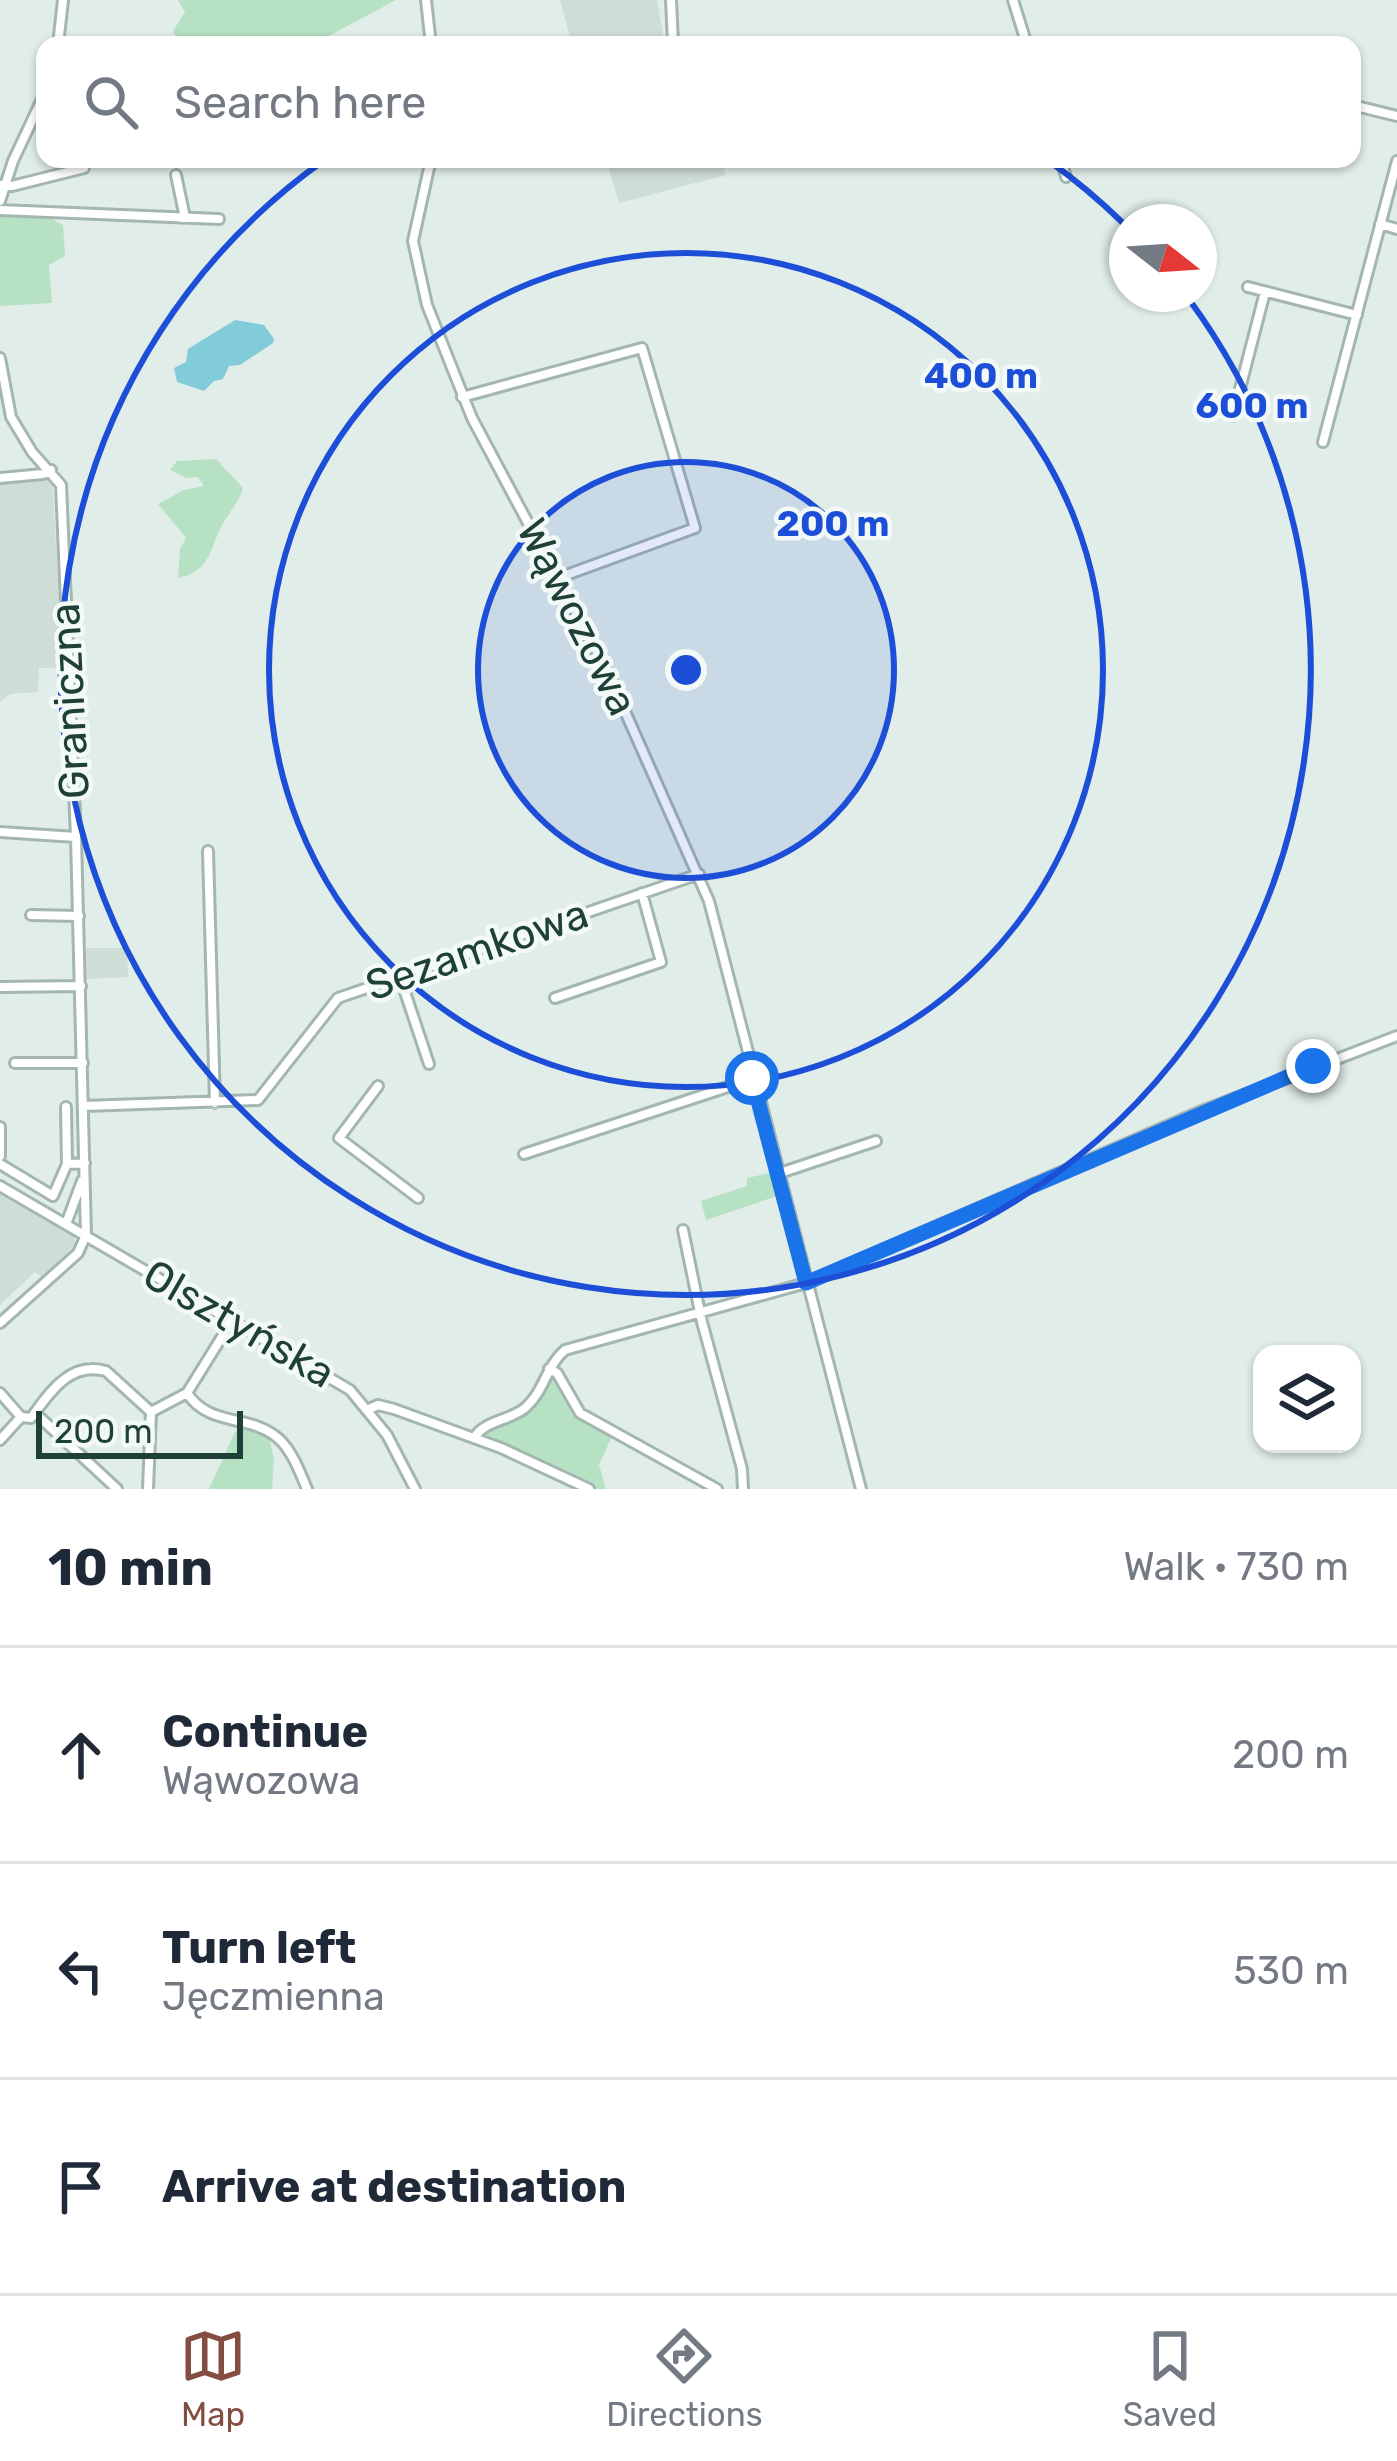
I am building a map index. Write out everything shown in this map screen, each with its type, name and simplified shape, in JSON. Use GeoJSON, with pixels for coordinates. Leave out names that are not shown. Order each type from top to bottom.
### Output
{"type":"FeatureCollection","features":[{"type":"Feature","properties":{"kind":"street"},"geometry":{"type":"LineString","coordinates":[[59,36],[63,0]]}},
{"type":"Feature","properties":{"kind":"street"},"geometry":{"type":"LineString","coordinates":[[426,0],[430,36]]}},
{"type":"Feature","properties":{"kind":"street"},"geometry":{"type":"LineString","coordinates":[[671,0],[674,36]]}},
{"type":"Feature","properties":{"kind":"street"},"geometry":{"type":"LineString","coordinates":[[1013,0],[1025,36]]}},
{"type":"Feature","properties":{"kind":"street"},"geometry":{"type":"LineString","coordinates":[[1361,107],[1397,116]]}},
{"type":"Feature","properties":{"kind":"street"},"geometry":{"type":"LineString","coordinates":[[36,112],[2,185],[0,206],[219,219]]}},
{"type":"Feature","properties":{"kind":"street"},"geometry":{"type":"LineString","coordinates":[[1323,442],[1397,160]]}},
{"type":"Feature","properties":{"kind":"street"},"geometry":{"type":"LineString","coordinates":[[2,185],[84,168]]}},
{"type":"Feature","properties":{"kind":"street","name":"Wąwozowa"},"geometry":{"type":"LineString","coordinates":[[429,168],[413,241],[431,317],[462,397],[608,673],[709,901],[861,1489]]}},
{"type":"Feature","properties":{"kind":"street"},"geometry":{"type":"LineString","coordinates":[[1063,168],[1066,177]]}},
{"type":"Feature","properties":{"kind":"street"},"geometry":{"type":"LineString","coordinates":[[176,175],[184,213],[180,219]]}},
{"type":"Feature","properties":{"kind":"street"},"geometry":{"type":"LineString","coordinates":[[1380,224],[1397,229]]}},
{"type":"Feature","properties":{"kind":"street"},"geometry":{"type":"LineString","coordinates":[[1248,286],[1357,315]]}},
{"type":"Feature","properties":{"kind":"street"},"geometry":{"type":"LineString","coordinates":[[1233,416],[1265,292]]}},
{"type":"Feature","properties":{"kind":"street"},"geometry":{"type":"LineString","coordinates":[[462,397],[643,348],[695,528],[558,578]]}},
{"type":"Feature","properties":{"kind":"street","name":"Graniczna"},"geometry":{"type":"LineString","coordinates":[[0,358],[11,417],[61,485],[79,916],[86,1235]]}},
{"type":"Feature","properties":{"kind":"street"},"geometry":{"type":"LineString","coordinates":[[0,478],[50,470]]}},
{"type":"Feature","properties":{"kind":"street"},"geometry":{"type":"LineString","coordinates":[[0,832],[76,837]]}},
{"type":"Feature","properties":{"kind":"street"},"geometry":{"type":"LineString","coordinates":[[208,851],[215,1102]]}},
{"type":"Feature","properties":{"kind":"street","name":"Sezamkowa"},"geometry":{"type":"LineString","coordinates":[[84,1106],[258,1100],[338,998],[698,874]]}},
{"type":"Feature","properties":{"kind":"street"},"geometry":{"type":"LineString","coordinates":[[555,998],[662,962],[642,893]]}},
{"type":"Feature","properties":{"kind":"street"},"geometry":{"type":"LineString","coordinates":[[32,915],[79,916]]}},
{"type":"Feature","properties":{"kind":"street"},"geometry":{"type":"LineString","coordinates":[[399,974],[429,1064]]}},
{"type":"Feature","properties":{"kind":"street"},"geometry":{"type":"LineString","coordinates":[[0,987],[81,986]]}},
{"type":"Feature","properties":{"kind":"street"},"geometry":{"type":"LineString","coordinates":[[474,1438],[484,1426],[524,1409],[557,1357],[578,1345],[806,1283],[1204,1110],[1397,1036]]}},
{"type":"Feature","properties":{"kind":"street"},"geometry":{"type":"LineString","coordinates":[[15,1064],[82,1063]]}},
{"type":"Feature","properties":{"kind":"street"},"geometry":{"type":"LineString","coordinates":[[524,1154],[752,1078]]}},
{"type":"Feature","properties":{"kind":"street"},"geometry":{"type":"LineString","coordinates":[[378,1086],[339,1138],[418,1198]]}},
{"type":"Feature","properties":{"kind":"street"},"geometry":{"type":"LineString","coordinates":[[0,1127],[0,1160],[52,1196],[67,1164],[66,1107]]}},
{"type":"Feature","properties":{"kind":"street"},"geometry":{"type":"LineString","coordinates":[[777,1174],[877,1141]]}},
{"type":"Feature","properties":{"kind":"street"},"geometry":{"type":"LineString","coordinates":[[67,1164],[85,1166]]}},
{"type":"Feature","properties":{"kind":"street","name":"Graniczna"},"geometry":{"type":"LineString","coordinates":[[67,1224],[85,1166]]}},
{"type":"Feature","properties":{"kind":"street","name":"Olsztyńska"},"geometry":{"type":"LineString","coordinates":[[0,1186],[322,1370],[369,1409],[415,1489]]}},
{"type":"Feature","properties":{"kind":"street"},"geometry":{"type":"LineString","coordinates":[[683,1230],[743,1489]]}},
{"type":"Feature","properties":{"kind":"street"},"geometry":{"type":"LineString","coordinates":[[0,1322],[78,1253],[86,1235]]}},
{"type":"Feature","properties":{"kind":"street"},"geometry":{"type":"LineString","coordinates":[[151,1412],[187,1393],[233,1319]]}},
{"type":"Feature","properties":{"kind":"street"},"geometry":{"type":"LineString","coordinates":[[549,1369],[557,1373],[580,1413],[717,1489]]}},
{"type":"Feature","properties":{"kind":"street"},"geometry":{"type":"LineString","coordinates":[[0,1393],[21,1417],[31,1418],[71,1373],[106,1371],[151,1412],[148,1489]]}},
{"type":"Feature","properties":{"kind":"street"},"geometry":{"type":"LineString","coordinates":[[187,1393],[214,1417],[252,1423],[283,1442],[307,1489]]}},
{"type":"Feature","properties":{"kind":"street"},"geometry":{"type":"LineString","coordinates":[[369,1409],[384,1406],[474,1438],[589,1489]]}},
{"type":"Feature","properties":{"kind":"street"},"geometry":{"type":"LineString","coordinates":[[35,1413],[117,1489]]}},
{"type":"Feature","properties":{"kind":"street"},"geometry":{"type":"LineString","coordinates":[[0,1440],[21,1417]]}},
{"type":"Feature","properties":{"kind":"shaded area"},"geometry":{"type":"Polygon","coordinates":[[[560,0],[657,0],[663,36],[570,36],[560,0]]]}},
{"type":"Feature","properties":{"kind":"shaded area"},"geometry":{"type":"Polygon","coordinates":[[[609,168],[723,168],[726,175],[619,203],[609,168]]]}},
{"type":"Feature","properties":{"kind":"shaded area"},"geometry":{"type":"Polygon","coordinates":[[[52,477],[63,668],[39,668],[38,692],[10,694],[0,702],[0,481],[52,477]]]}},
{"type":"Feature","properties":{"kind":"shaded area"},"geometry":{"type":"Polygon","coordinates":[[[86,948],[127,948],[128,977],[87,979],[86,948]]]}},
{"type":"Feature","properties":{"kind":"shaded area"},"geometry":{"type":"Polygon","coordinates":[[[0,1194],[74,1236],[75,1244],[43,1278],[35,1272],[0,1305],[0,1194]]]}},
{"type":"Feature","properties":{"kind":"green space"},"geometry":{"type":"Polygon","coordinates":[[[178,0],[396,0],[329,36],[176,36],[173,31],[185,12],[178,0]]]}},
{"type":"Feature","properties":{"kind":"green space"},"geometry":{"type":"Polygon","coordinates":[[[0,214],[52,219],[63,225],[65,256],[49,265],[52,303],[0,306],[0,214]]]}},
{"type":"Feature","properties":{"kind":"green space"},"geometry":{"type":"Polygon","coordinates":[[[216,459],[243,488],[206,561],[195,572],[178,578],[180,549],[186,538],[158,504],[204,486],[198,477],[186,478],[170,470],[177,461],[216,459]]]}},
{"type":"Feature","properties":{"kind":"green space"},"geometry":{"type":"Polygon","coordinates":[[[774,1172],[780,1195],[706,1220],[701,1201],[747,1186],[747,1178],[774,1172]]]}},
{"type":"Feature","properties":{"kind":"green space"},"geometry":{"type":"Polygon","coordinates":[[[552,1379],[573,1412],[613,1434],[599,1465],[606,1489],[597,1489],[485,1436],[486,1431],[527,1413],[552,1379]]]}},
{"type":"Feature","properties":{"kind":"green space"},"geometry":{"type":"Polygon","coordinates":[[[245,1428],[269,1437],[274,1459],[272,1489],[209,1489],[235,1432],[245,1428]]]}},
{"type":"Feature","properties":{"kind":"water"},"geometry":{"type":"Polygon","coordinates":[[[235,320],[264,325],[273,343],[240,365],[229,366],[223,379],[204,391],[177,382],[174,368],[186,362],[188,349],[235,320]]]}},
{"type":"Feature","properties":{"kind":"route"},"geometry":{"type":"LineString","coordinates":[[752,1078],[806,1283],[1313,1066]]}}]}
